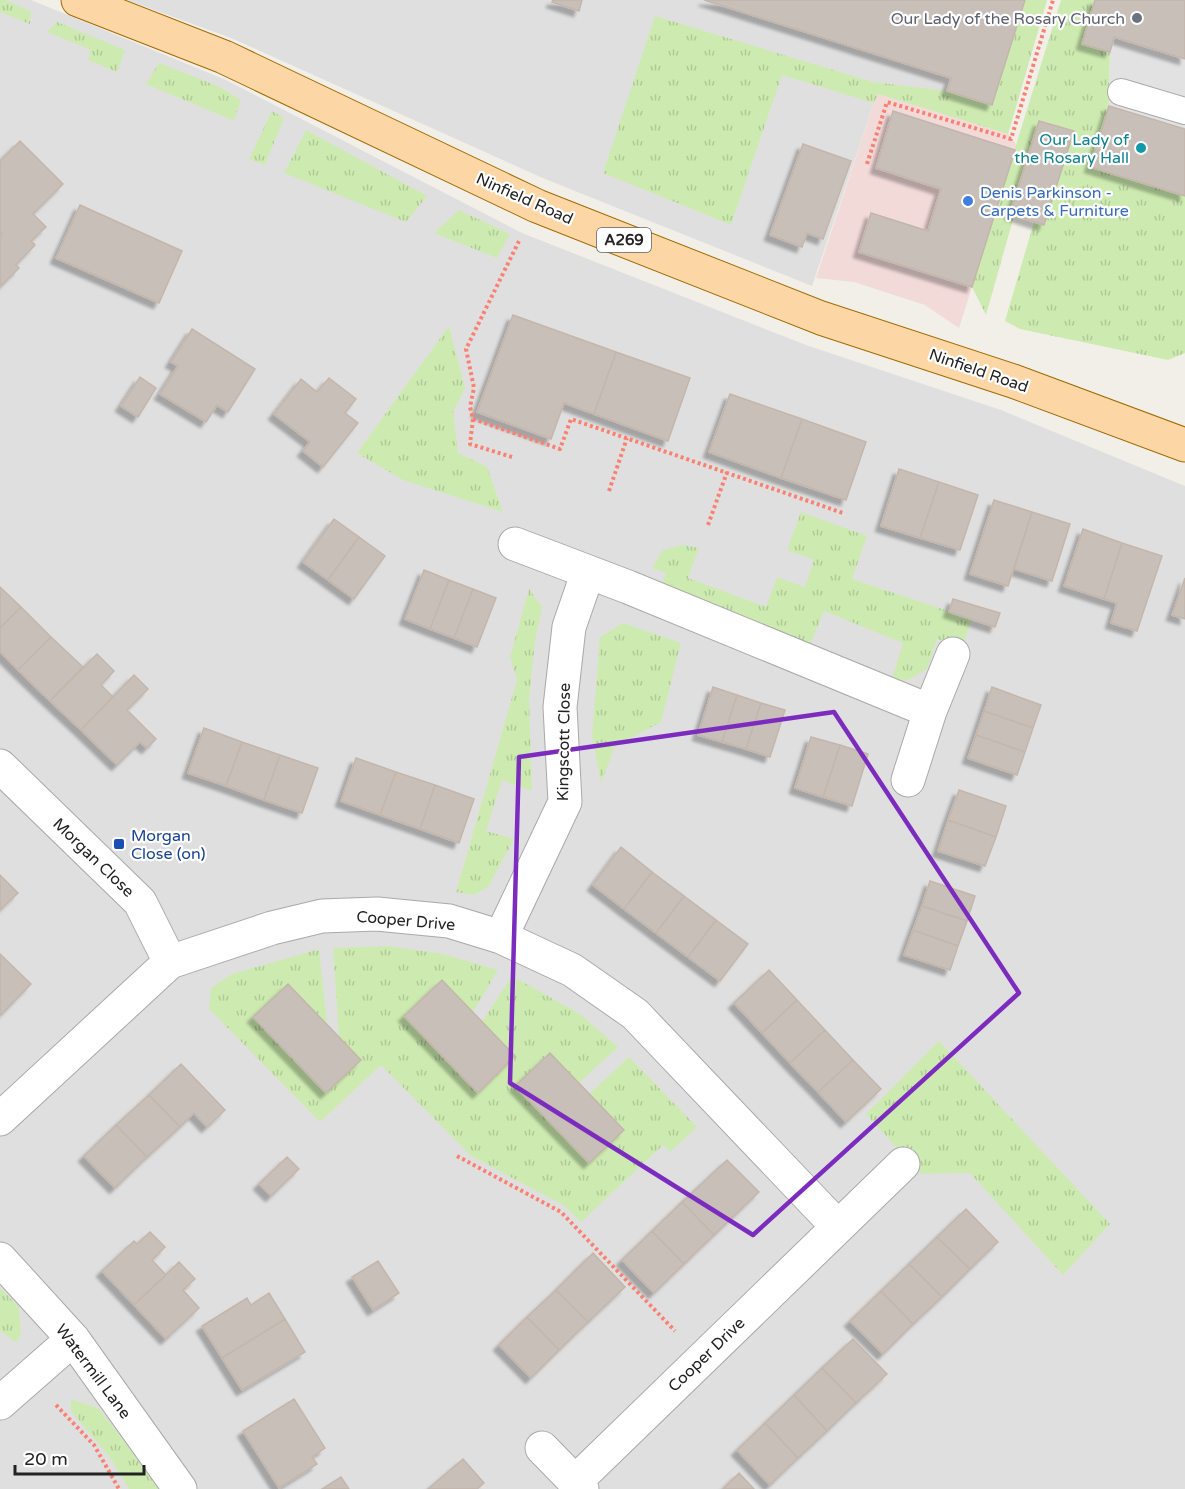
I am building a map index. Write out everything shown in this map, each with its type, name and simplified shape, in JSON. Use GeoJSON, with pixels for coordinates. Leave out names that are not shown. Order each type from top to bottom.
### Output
{"type":"FeatureCollection","features":[{"type":"Feature","properties":{"kind":"main road","name":"Ninfield Road"},"geometry":{"type":"LineString","coordinates":[[78,0],[224,57],[537,206],[821,318],[1013,381],[1185,445]]}},
{"type":"Feature","properties":{"kind":"street"},"geometry":{"type":"LineString","coordinates":[[515,544],[930,711]]}},
{"type":"Feature","properties":{"kind":"street","name":"Kingscott Close"},"geometry":{"type":"LineString","coordinates":[[501,938],[565,802],[560,707],[569,627],[588,572]]}},
{"type":"Feature","properties":{"kind":"street"},"geometry":{"type":"LineString","coordinates":[[908,780],[930,711],[953,654]]}},
{"type":"Feature","properties":{"kind":"street","name":"Morgan Close"},"geometry":{"type":"LineString","coordinates":[[0,766],[140,902],[170,962]]}},
{"type":"Feature","properties":{"kind":"street","name":"Cooper Drive"},"geometry":{"type":"LineString","coordinates":[[0,1119],[170,962],[272,928],[322,916],[377,914],[449,921],[501,938],[572,970],[635,1014],[838,1227]]}},
{"type":"Feature","properties":{"kind":"street","name":"Cooper Drive"},"geometry":{"type":"LineString","coordinates":[[542,1448],[579,1485],[701,1358],[903,1164]]}},
{"type":"Feature","properties":{"kind":"street","name":"Watermill Lane"},"geometry":{"type":"LineString","coordinates":[[0,1259],[73,1339],[180,1489]]}},
{"type":"Feature","properties":{"kind":"street"},"geometry":{"type":"LineString","coordinates":[[0,1403],[73,1339]]}},
{"type":"Feature","properties":{"kind":"lane"},"geometry":{"type":"LineString","coordinates":[[1121,92],[1185,111]]}},
{"type":"Feature","properties":{"kind":"path"},"geometry":{"type":"LineString","coordinates":[[867,164],[887,102],[1011,139],[1053,0]]}},
{"type":"Feature","properties":{"kind":"path"},"geometry":{"type":"LineString","coordinates":[[507,264],[466,349],[474,387],[470,407],[473,419],[470,444],[512,457]]}},
{"type":"Feature","properties":{"kind":"path"},"geometry":{"type":"LineString","coordinates":[[473,419],[560,449],[571,419],[843,513]]}},
{"type":"Feature","properties":{"kind":"path"},"geometry":{"type":"LineString","coordinates":[[609,491],[627,438]]}},
{"type":"Feature","properties":{"kind":"path"},"geometry":{"type":"LineString","coordinates":[[708,525],[727,472]]}},
{"type":"Feature","properties":{"kind":"path"},"geometry":{"type":"LineString","coordinates":[[457,1156],[561,1212],[701,1358]]}},
{"type":"Feature","properties":{"kind":"path"},"geometry":{"type":"LineString","coordinates":[[30,1377],[94,1445],[119,1489]]}},
{"type":"Feature","properties":{"kind":"highlighted area"},"geometry":{"type":"Polygon","coordinates":[[[834,712],[1019,993],[753,1235],[510,1083],[519,757],[834,712]]]}},
{"type":"Feature","properties":{"kind":"shaded area"},"geometry":{"type":"Polygon","coordinates":[[[0,0],[31,0],[226,80],[522,233],[806,345],[1001,410],[1185,486],[1185,1489],[0,1489],[0,0]]]}},
{"type":"Feature","properties":{"kind":"shaded area"},"geometry":{"type":"Polygon","coordinates":[[[127,0],[1047,0],[1008,134],[877,94],[812,286],[545,179],[231,38],[127,0]]]}},
{"type":"Feature","properties":{"kind":"shaded area"},"geometry":{"type":"Polygon","coordinates":[[[1114,37],[1185,59],[1185,129],[1109,106],[1110,52],[1114,37]]]}},
{"type":"Feature","properties":{"kind":"shaded area"},"geometry":{"type":"Polygon","coordinates":[[[877,94],[1008,134],[1017,145],[959,328],[925,305],[854,282],[816,278],[877,94]]]}},
{"type":"Feature","properties":{"kind":"green space"},"geometry":{"type":"Polygon","coordinates":[[[0,0],[31,11],[30,24],[0,12],[0,0]]]}},
{"type":"Feature","properties":{"kind":"green space"},"geometry":{"type":"Polygon","coordinates":[[[1025,0],[1047,0],[1008,134],[878,94],[874,103],[782,75],[731,225],[603,173],[655,16],[873,82],[947,91],[992,105],[1025,0]]]}},
{"type":"Feature","properties":{"kind":"green space"},"geometry":{"type":"Polygon","coordinates":[[[1061,0],[1095,0],[1082,43],[1110,52],[1109,106],[1091,166],[1185,196],[1185,353],[1168,360],[1020,329],[1005,321],[1034,222],[1044,225],[1073,131],[1039,121],[1010,214],[1014,216],[986,315],[972,287],[1061,0]]]}},
{"type":"Feature","properties":{"kind":"green space"},"geometry":{"type":"Polygon","coordinates":[[[57,22],[125,50],[117,72],[88,60],[91,50],[47,32],[57,22]]]}},
{"type":"Feature","properties":{"kind":"green space"},"geometry":{"type":"Polygon","coordinates":[[[159,63],[220,87],[241,100],[234,121],[146,84],[159,63]]]}},
{"type":"Feature","properties":{"kind":"green space"},"geometry":{"type":"Polygon","coordinates":[[[272,111],[284,118],[265,165],[249,159],[272,111]]]}},
{"type":"Feature","properties":{"kind":"green space"},"geometry":{"type":"Polygon","coordinates":[[[306,130],[427,196],[406,222],[284,173],[306,130]]]}},
{"type":"Feature","properties":{"kind":"green space"},"geometry":{"type":"Polygon","coordinates":[[[459,210],[510,234],[497,258],[434,233],[459,210]]]}},
{"type":"Feature","properties":{"kind":"green space"},"geometry":{"type":"Polygon","coordinates":[[[449,326],[465,388],[453,412],[458,453],[487,467],[503,512],[403,480],[357,453],[449,326]]]}},
{"type":"Feature","properties":{"kind":"green space"},"geometry":{"type":"Polygon","coordinates":[[[801,512],[867,536],[852,579],[972,619],[962,647],[937,639],[927,669],[908,680],[892,679],[903,643],[824,611],[809,648],[661,587],[666,573],[652,568],[663,550],[683,545],[699,548],[688,578],[766,607],[777,577],[805,587],[814,560],[787,550],[801,512]]]}},
{"type":"Feature","properties":{"kind":"green space"},"geometry":{"type":"Polygon","coordinates":[[[529,589],[542,607],[535,642],[529,699],[532,791],[502,780],[486,831],[514,839],[488,887],[474,895],[456,892],[517,680],[510,657],[529,589]]]}},
{"type":"Feature","properties":{"kind":"green space"},"geometry":{"type":"Polygon","coordinates":[[[623,623],[681,643],[661,722],[615,746],[601,783],[592,736],[600,637],[623,623]]]}},
{"type":"Feature","properties":{"kind":"green space"},"geometry":{"type":"Polygon","coordinates":[[[388,946],[443,954],[498,970],[473,1012],[442,980],[405,1017],[478,1092],[515,1056],[482,1022],[512,976],[580,1014],[618,1047],[579,1083],[550,1054],[589,1094],[629,1057],[697,1127],[670,1152],[663,1145],[581,1222],[565,1206],[471,1156],[381,1065],[320,1122],[209,1009],[211,988],[232,974],[319,949],[327,1024],[288,984],[253,1017],[326,1093],[361,1060],[339,1037],[333,948],[388,946]]]}},
{"type":"Feature","properties":{"kind":"green space"},"geometry":{"type":"Polygon","coordinates":[[[939,1041],[1110,1224],[1063,1275],[970,1173],[921,1174],[866,1114],[939,1041]]]}},
{"type":"Feature","properties":{"kind":"green space"},"geometry":{"type":"Polygon","coordinates":[[[0,1288],[19,1307],[21,1335],[16,1342],[0,1331],[0,1288]]]}},
{"type":"Feature","properties":{"kind":"green space"},"geometry":{"type":"Polygon","coordinates":[[[71,1399],[98,1408],[162,1489],[129,1489],[109,1456],[71,1411],[71,1399]]]}},
{"type":"Feature","properties":{"kind":"building"},"geometry":{"type":"Polygon","coordinates":[[[553,0],[582,0],[579,11],[552,2],[553,0]]]}},
{"type":"Feature","properties":{"kind":"building"},"geometry":{"type":"Polygon","coordinates":[[[704,0],[1025,0],[992,105],[947,91],[951,78],[704,0]]]}},
{"type":"Feature","properties":{"kind":"building","name":"Our Lady of the Rosary Church"},"geometry":{"type":"Polygon","coordinates":[[[1095,0],[1185,0],[1185,59],[1114,37],[1110,52],[1082,44],[1095,0]]]}},
{"type":"Feature","properties":{"kind":"building","name":"Our Lady of the Rosary Hall"},"geometry":{"type":"Polygon","coordinates":[[[1109,106],[1185,129],[1185,196],[1090,167],[1109,106]]]}},
{"type":"Feature","properties":{"kind":"building","name":"Denis Parkinson - Carpets & Furniture"},"geometry":{"type":"Polygon","coordinates":[[[893,111],[1015,150],[972,287],[859,252],[871,213],[928,231],[941,189],[876,168],[893,111]]]}},
{"type":"Feature","properties":{"kind":"building"},"geometry":{"type":"Polygon","coordinates":[[[1039,121],[1074,131],[1044,225],[1010,214],[1039,121]]]}},
{"type":"Feature","properties":{"kind":"building"},"geometry":{"type":"Polygon","coordinates":[[[20,141],[63,184],[33,214],[46,227],[31,241],[35,245],[16,265],[19,268],[0,287],[0,236],[2,234],[0,232],[0,161],[20,141]]]}},
{"type":"Feature","properties":{"kind":"building"},"geometry":{"type":"Polygon","coordinates":[[[803,144],[851,161],[823,239],[807,233],[802,247],[770,235],[803,144]]]}},
{"type":"Feature","properties":{"kind":"building"},"geometry":{"type":"Polygon","coordinates":[[[80,205],[182,251],[159,303],[56,258],[80,205]]]}},
{"type":"Feature","properties":{"kind":"building"},"geometry":{"type":"Polygon","coordinates":[[[513,315],[616,352],[594,414],[564,403],[551,439],[477,412],[513,315]]]}},
{"type":"Feature","properties":{"kind":"building"},"geometry":{"type":"Polygon","coordinates":[[[192,329],[255,369],[228,412],[217,405],[206,422],[160,394],[178,366],[171,362],[192,329]]]}},
{"type":"Feature","properties":{"kind":"building"},"geometry":{"type":"Polygon","coordinates":[[[616,352],[690,378],[668,441],[594,414],[616,352]]]}},
{"type":"Feature","properties":{"kind":"building"},"geometry":{"type":"Polygon","coordinates":[[[140,377],[156,388],[138,417],[121,406],[140,377]]]}},
{"type":"Feature","properties":{"kind":"building"},"geometry":{"type":"Polygon","coordinates":[[[329,378],[356,399],[345,413],[358,423],[323,467],[303,451],[310,442],[274,414],[301,379],[317,392],[329,378]]]}},
{"type":"Feature","properties":{"kind":"building"},"geometry":{"type":"Polygon","coordinates":[[[730,394],[802,419],[781,478],[709,452],[730,394]]]}},
{"type":"Feature","properties":{"kind":"building"},"geometry":{"type":"Polygon","coordinates":[[[802,419],[866,442],[846,500],[781,478],[802,419]]]}},
{"type":"Feature","properties":{"kind":"building"},"geometry":{"type":"Polygon","coordinates":[[[899,469],[939,482],[920,538],[881,526],[899,469]]]}},
{"type":"Feature","properties":{"kind":"building"},"geometry":{"type":"Polygon","coordinates":[[[939,482],[978,495],[960,550],[920,538],[939,482]]]}},
{"type":"Feature","properties":{"kind":"building"},"geometry":{"type":"Polygon","coordinates":[[[994,500],[1032,512],[1008,586],[970,574],[994,500]]]}},
{"type":"Feature","properties":{"kind":"building"},"geometry":{"type":"Polygon","coordinates":[[[1032,512],[1070,524],[1052,581],[1014,569],[1032,512]]]}},
{"type":"Feature","properties":{"kind":"building"},"geometry":{"type":"Polygon","coordinates":[[[334,519],[359,537],[328,580],[303,562],[334,519]]]}},
{"type":"Feature","properties":{"kind":"building"},"geometry":{"type":"Polygon","coordinates":[[[1083,529],[1122,543],[1104,599],[1064,586],[1083,529]]]}},
{"type":"Feature","properties":{"kind":"building"},"geometry":{"type":"Polygon","coordinates":[[[359,537],[385,556],[354,599],[328,580],[359,537]]]}},
{"type":"Feature","properties":{"kind":"building"},"geometry":{"type":"Polygon","coordinates":[[[1122,543],[1162,556],[1137,631],[1111,623],[1117,603],[1104,599],[1122,543]]]}},
{"type":"Feature","properties":{"kind":"building"},"geometry":{"type":"Polygon","coordinates":[[[424,570],[449,580],[430,629],[405,619],[424,570]]]}},
{"type":"Feature","properties":{"kind":"building"},"geometry":{"type":"Polygon","coordinates":[[[1185,578],[1185,619],[1172,615],[1185,578]]]}},
{"type":"Feature","properties":{"kind":"building"},"geometry":{"type":"Polygon","coordinates":[[[449,580],[473,589],[454,638],[430,629],[449,580]]]}},
{"type":"Feature","properties":{"kind":"building"},"geometry":{"type":"Polygon","coordinates":[[[0,587],[21,607],[0,628],[0,587]]]}},
{"type":"Feature","properties":{"kind":"building"},"geometry":{"type":"Polygon","coordinates":[[[473,589],[496,598],[477,647],[454,638],[473,589]]]}},
{"type":"Feature","properties":{"kind":"building"},"geometry":{"type":"Polygon","coordinates":[[[953,599],[1000,613],[995,627],[949,612],[953,599]]]}},
{"type":"Feature","properties":{"kind":"building"},"geometry":{"type":"Polygon","coordinates":[[[21,607],[51,637],[18,670],[0,652],[0,628],[21,607]]]}},
{"type":"Feature","properties":{"kind":"building"},"geometry":{"type":"Polygon","coordinates":[[[51,637],[83,667],[50,701],[18,670],[51,637]]]}},
{"type":"Feature","properties":{"kind":"building"},"geometry":{"type":"Polygon","coordinates":[[[97,654],[114,671],[101,685],[113,697],[81,730],[50,701],[97,654]]]}},
{"type":"Feature","properties":{"kind":"building"},"geometry":{"type":"Polygon","coordinates":[[[134,675],[148,689],[127,710],[156,739],[147,748],[140,742],[117,765],[81,730],[134,675]]]}},
{"type":"Feature","properties":{"kind":"building"},"geometry":{"type":"Polygon","coordinates":[[[713,687],[737,695],[722,742],[698,735],[713,687]]]}},
{"type":"Feature","properties":{"kind":"building"},"geometry":{"type":"Polygon","coordinates":[[[992,687],[1041,705],[1033,728],[984,711],[992,687]]]}},
{"type":"Feature","properties":{"kind":"building"},"geometry":{"type":"Polygon","coordinates":[[[737,695],[761,703],[746,749],[722,742],[737,695]]]}},
{"type":"Feature","properties":{"kind":"building"},"geometry":{"type":"Polygon","coordinates":[[[761,703],[785,710],[770,757],[746,749],[761,703]]]}},
{"type":"Feature","properties":{"kind":"building"},"geometry":{"type":"Polygon","coordinates":[[[984,711],[1033,728],[1025,752],[976,735],[984,711]]]}},
{"type":"Feature","properties":{"kind":"building"},"geometry":{"type":"Polygon","coordinates":[[[204,728],[242,742],[226,786],[188,773],[204,728]]]}},
{"type":"Feature","properties":{"kind":"building"},"geometry":{"type":"Polygon","coordinates":[[[976,735],[1025,752],[1017,775],[968,758],[976,735]]]}},
{"type":"Feature","properties":{"kind":"building"},"geometry":{"type":"Polygon","coordinates":[[[811,737],[840,745],[823,797],[795,788],[811,737]]]}},
{"type":"Feature","properties":{"kind":"building"},"geometry":{"type":"Polygon","coordinates":[[[242,742],[280,755],[264,800],[226,786],[242,742]]]}},
{"type":"Feature","properties":{"kind":"building"},"geometry":{"type":"Polygon","coordinates":[[[840,745],[868,754],[852,806],[823,797],[840,745]]]}},
{"type":"Feature","properties":{"kind":"building"},"geometry":{"type":"Polygon","coordinates":[[[280,755],[318,768],[302,813],[264,800],[280,755]]]}},
{"type":"Feature","properties":{"kind":"building"},"geometry":{"type":"Polygon","coordinates":[[[356,758],[396,772],[380,815],[341,801],[356,758]]]}},
{"type":"Feature","properties":{"kind":"building"},"geometry":{"type":"Polygon","coordinates":[[[396,772],[435,785],[420,829],[380,815],[396,772]]]}},
{"type":"Feature","properties":{"kind":"building"},"geometry":{"type":"Polygon","coordinates":[[[435,785],[474,799],[459,843],[420,829],[435,785]]]}},
{"type":"Feature","properties":{"kind":"building"},"geometry":{"type":"Polygon","coordinates":[[[959,790],[1006,806],[996,837],[948,820],[959,790]]]}},
{"type":"Feature","properties":{"kind":"building"},"geometry":{"type":"Polygon","coordinates":[[[948,820],[996,837],[985,866],[938,851],[948,820]]]}},
{"type":"Feature","properties":{"kind":"building"},"geometry":{"type":"Polygon","coordinates":[[[621,847],[652,872],[624,909],[593,885],[621,847]]]}},
{"type":"Feature","properties":{"kind":"building"},"geometry":{"type":"Polygon","coordinates":[[[652,872],[684,896],[656,933],[624,909],[652,872]]]}},
{"type":"Feature","properties":{"kind":"building"},"geometry":{"type":"Polygon","coordinates":[[[0,875],[18,893],[0,910],[0,875]]]}},
{"type":"Feature","properties":{"kind":"building"},"geometry":{"type":"Polygon","coordinates":[[[930,881],[975,896],[967,921],[922,906],[930,881]]]}},
{"type":"Feature","properties":{"kind":"building"},"geometry":{"type":"Polygon","coordinates":[[[684,896],[716,920],[688,957],[656,933],[684,896]]]}},
{"type":"Feature","properties":{"kind":"building"},"geometry":{"type":"Polygon","coordinates":[[[922,906],[967,921],[958,946],[913,930],[922,906]]]}},
{"type":"Feature","properties":{"kind":"building"},"geometry":{"type":"Polygon","coordinates":[[[716,920],[748,944],[720,981],[688,957],[716,920]]]}},
{"type":"Feature","properties":{"kind":"building"},"geometry":{"type":"Polygon","coordinates":[[[913,930],[958,946],[950,970],[904,955],[913,930]]]}},
{"type":"Feature","properties":{"kind":"building"},"geometry":{"type":"Polygon","coordinates":[[[0,954],[31,984],[1,1015],[0,1013],[0,954]]]}},
{"type":"Feature","properties":{"kind":"building"},"geometry":{"type":"Polygon","coordinates":[[[769,970],[797,1000],[762,1033],[734,1003],[769,970]]]}},
{"type":"Feature","properties":{"kind":"building"},"geometry":{"type":"Polygon","coordinates":[[[442,980],[515,1056],[478,1093],[404,1016],[442,980]]]}},
{"type":"Feature","properties":{"kind":"building"},"geometry":{"type":"Polygon","coordinates":[[[288,984],[361,1060],[326,1093],[253,1017],[288,984]]]}},
{"type":"Feature","properties":{"kind":"building"},"geometry":{"type":"Polygon","coordinates":[[[797,1000],[825,1030],[790,1063],[762,1033],[797,1000]]]}},
{"type":"Feature","properties":{"kind":"building"},"geometry":{"type":"Polygon","coordinates":[[[825,1030],[853,1060],[818,1092],[790,1063],[825,1030]]]}},
{"type":"Feature","properties":{"kind":"building"},"geometry":{"type":"Polygon","coordinates":[[[550,1053],[624,1130],[589,1163],[515,1086],[550,1053]]]}},
{"type":"Feature","properties":{"kind":"building"},"geometry":{"type":"Polygon","coordinates":[[[853,1060],[881,1089],[846,1122],[818,1092],[853,1060]]]}},
{"type":"Feature","properties":{"kind":"building"},"geometry":{"type":"Polygon","coordinates":[[[181,1064],[225,1110],[207,1127],[194,1113],[180,1127],[149,1095],[181,1064]]]}},
{"type":"Feature","properties":{"kind":"building"},"geometry":{"type":"Polygon","coordinates":[[[149,1095],[180,1127],[147,1157],[116,1125],[149,1095]]]}},
{"type":"Feature","properties":{"kind":"building"},"geometry":{"type":"Polygon","coordinates":[[[116,1125],[147,1157],[115,1188],[84,1156],[116,1125]]]}},
{"type":"Feature","properties":{"kind":"building"},"geometry":{"type":"Polygon","coordinates":[[[287,1157],[299,1169],[271,1196],[259,1184],[287,1157]]]}},
{"type":"Feature","properties":{"kind":"building"},"geometry":{"type":"Polygon","coordinates":[[[727,1160],[759,1192],[714,1235],[682,1202],[727,1160]]]}},
{"type":"Feature","properties":{"kind":"building"},"geometry":{"type":"Polygon","coordinates":[[[682,1202],[714,1235],[684,1264],[652,1231],[682,1202]]]}},
{"type":"Feature","properties":{"kind":"building"},"geometry":{"type":"Polygon","coordinates":[[[966,1209],[998,1242],[970,1269],[937,1237],[966,1209]]]}},
{"type":"Feature","properties":{"kind":"building"},"geometry":{"type":"Polygon","coordinates":[[[652,1231],[684,1264],[654,1293],[622,1260],[652,1231]]]}},
{"type":"Feature","properties":{"kind":"building"},"geometry":{"type":"Polygon","coordinates":[[[150,1232],[165,1247],[152,1260],[166,1275],[134,1305],[102,1271],[134,1241],[137,1244],[150,1232]]]}},
{"type":"Feature","properties":{"kind":"building"},"geometry":{"type":"Polygon","coordinates":[[[937,1237],[970,1269],[942,1297],[909,1264],[937,1237]]]}},
{"type":"Feature","properties":{"kind":"building"},"geometry":{"type":"Polygon","coordinates":[[[593,1253],[625,1287],[588,1322],[556,1290],[593,1253]]]}},
{"type":"Feature","properties":{"kind":"building"},"geometry":{"type":"Polygon","coordinates":[[[378,1261],[399,1293],[373,1310],[352,1277],[378,1261]]]}},
{"type":"Feature","properties":{"kind":"building"},"geometry":{"type":"Polygon","coordinates":[[[179,1262],[195,1279],[183,1290],[199,1308],[166,1339],[134,1305],[179,1262]]]}},
{"type":"Feature","properties":{"kind":"building"},"geometry":{"type":"Polygon","coordinates":[[[909,1264],[942,1297],[913,1324],[881,1291],[909,1264]]]}},
{"type":"Feature","properties":{"kind":"building"},"geometry":{"type":"Polygon","coordinates":[[[556,1290],[588,1322],[559,1350],[527,1317],[556,1290]]]}},
{"type":"Feature","properties":{"kind":"building"},"geometry":{"type":"Polygon","coordinates":[[[881,1291],[913,1324],[883,1354],[850,1321],[881,1291]]]}},
{"type":"Feature","properties":{"kind":"building"},"geometry":{"type":"Polygon","coordinates":[[[269,1293],[285,1319],[222,1358],[202,1326],[247,1298],[251,1305],[269,1293]]]}},
{"type":"Feature","properties":{"kind":"building"},"geometry":{"type":"Polygon","coordinates":[[[527,1317],[559,1350],[531,1378],[499,1345],[527,1317]]]}},
{"type":"Feature","properties":{"kind":"building"},"geometry":{"type":"Polygon","coordinates":[[[285,1319],[305,1352],[242,1390],[222,1358],[285,1319]]]}},
{"type":"Feature","properties":{"kind":"building"},"geometry":{"type":"Polygon","coordinates":[[[853,1339],[887,1374],[856,1403],[822,1368],[853,1339]]]}},
{"type":"Feature","properties":{"kind":"building"},"geometry":{"type":"Polygon","coordinates":[[[822,1368],[856,1403],[827,1431],[794,1395],[822,1368]]]}},
{"type":"Feature","properties":{"kind":"building"},"geometry":{"type":"Polygon","coordinates":[[[794,1395],[827,1431],[798,1458],[765,1423],[794,1395]]]}},
{"type":"Feature","properties":{"kind":"building"},"geometry":{"type":"Polygon","coordinates":[[[294,1399],[325,1448],[312,1457],[317,1464],[279,1488],[243,1431],[294,1399]]]}},
{"type":"Feature","properties":{"kind":"building"},"geometry":{"type":"Polygon","coordinates":[[[765,1423],[798,1458],[770,1485],[737,1450],[765,1423]]]}},
{"type":"Feature","properties":{"kind":"building"},"geometry":{"type":"Polygon","coordinates":[[[463,1459],[484,1483],[477,1489],[428,1489],[463,1459]]]}},
{"type":"Feature","properties":{"kind":"building"},"geometry":{"type":"Polygon","coordinates":[[[739,1473],[754,1489],[723,1489],[739,1473]]]}},
{"type":"Feature","properties":{"kind":"building"},"geometry":{"type":"Polygon","coordinates":[[[341,1477],[349,1489],[322,1489],[341,1477]]]}},
{"type":"Feature","properties":{"kind":"place","name":"Our Lady of the Rosary Church"},"geometry":{"type":"Point","coordinates":[1137,18]}},
{"type":"Feature","properties":{"kind":"place","name":"Our Lady of the Rosary Hall"},"geometry":{"type":"Point","coordinates":[1141,148]}},
{"type":"Feature","properties":{"kind":"place","name":"Denis Parkinson - Carpets & Furniture"},"geometry":{"type":"Point","coordinates":[968,201]}},
{"type":"Feature","properties":{"kind":"place","name":"Morgan Close (on)"},"geometry":{"type":"Point","coordinates":[119,844]}}]}
